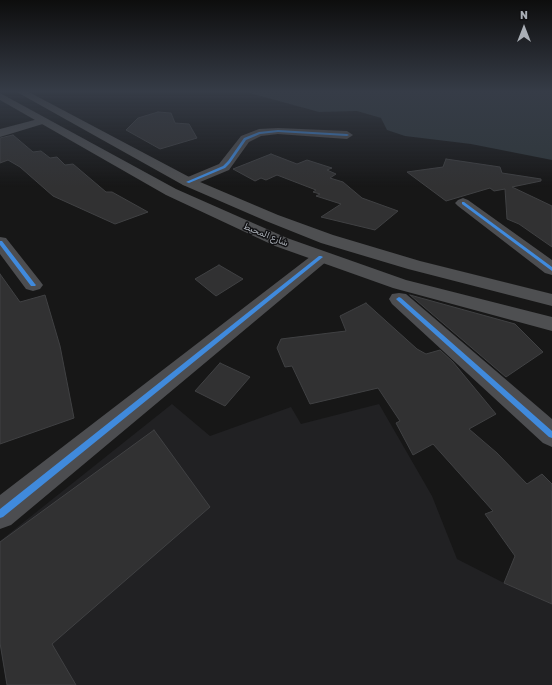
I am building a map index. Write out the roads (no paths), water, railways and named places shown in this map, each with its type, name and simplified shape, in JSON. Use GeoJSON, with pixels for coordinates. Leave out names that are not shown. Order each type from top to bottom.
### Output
{"type":"FeatureCollection","features":[{"type":"Feature","properties":{"kind":"main road","name":"شارع المحيط"},"geometry":{"type":"LineString","coordinates":[[46,123],[171,192],[235,222],[321,257],[400,284],[552,324]]}},
{"type":"Feature","properties":{"kind":"main road","name":"شارع المحيط"},"geometry":{"type":"LineString","coordinates":[[79,123],[188,182],[327,239],[414,265],[552,300]]}},
{"type":"Feature","properties":{"kind":"street"},"geometry":{"type":"LineString","coordinates":[[0,133],[35,123]]}},
{"type":"Feature","properties":{"kind":"street"},"geometry":{"type":"LineString","coordinates":[[188,182],[224,167],[245,139],[259,133],[278,131],[347,135]]}},
{"type":"Feature","properties":{"kind":"street"},"geometry":{"type":"LineString","coordinates":[[463,203],[552,269]]}},
{"type":"Feature","properties":{"kind":"street"},"geometry":{"type":"LineString","coordinates":[[0,242],[33,285]]}},
{"type":"Feature","properties":{"kind":"street"},"geometry":{"type":"LineString","coordinates":[[0,514],[321,257]]}},
{"type":"Feature","properties":{"kind":"street"},"geometry":{"type":"LineString","coordinates":[[398,299],[552,436]]}}]}
